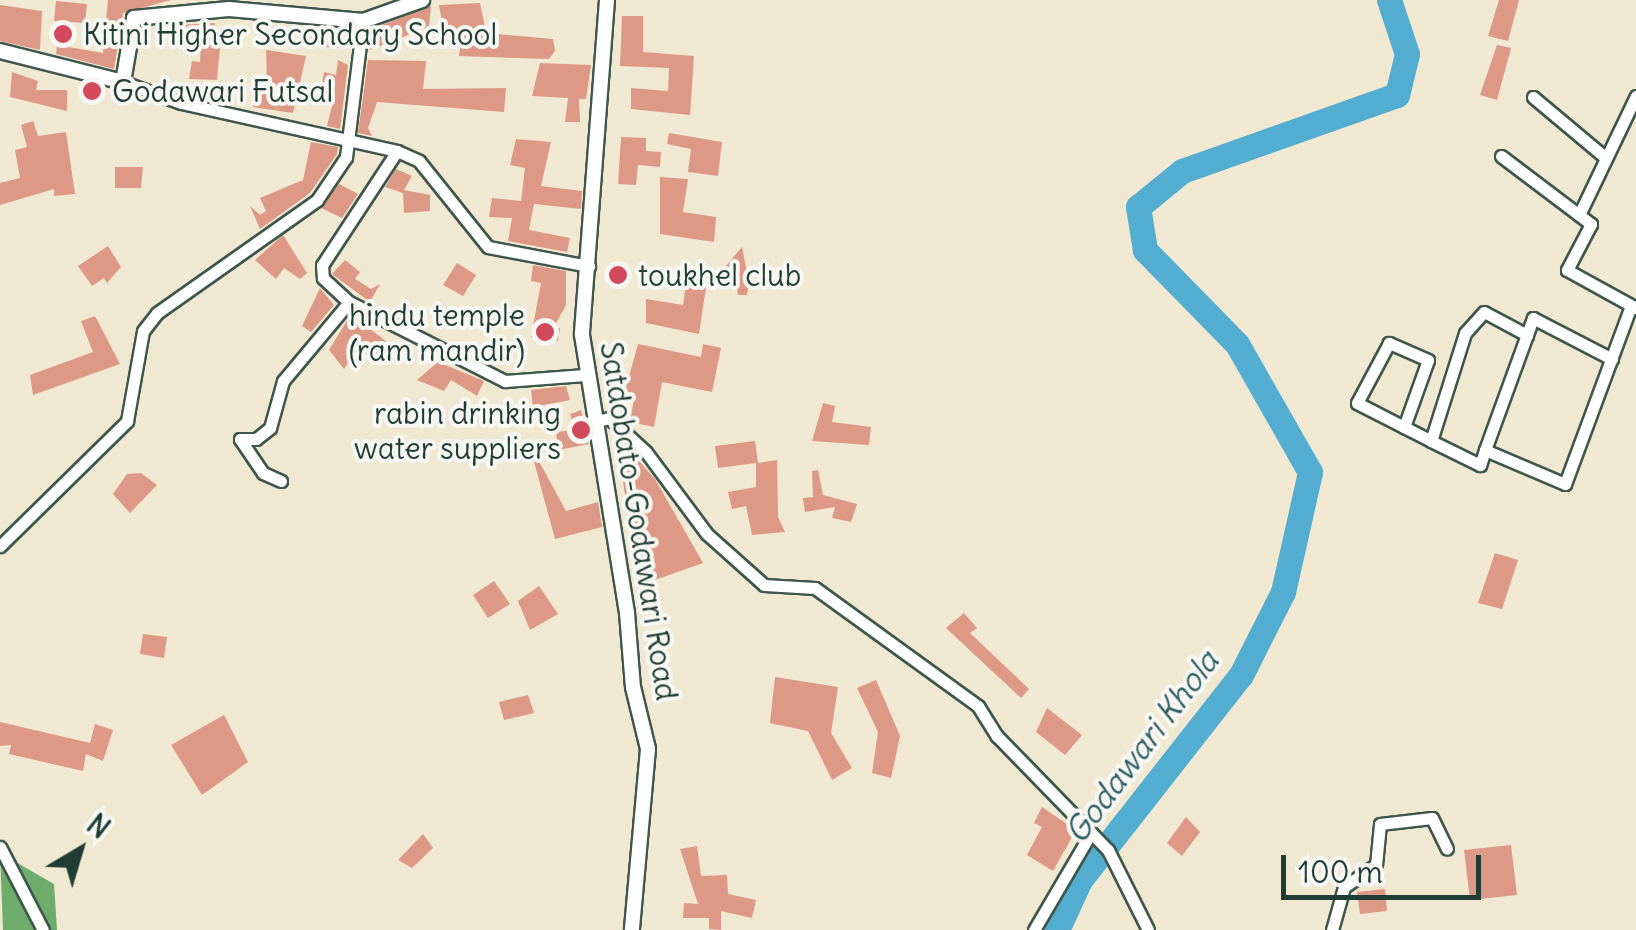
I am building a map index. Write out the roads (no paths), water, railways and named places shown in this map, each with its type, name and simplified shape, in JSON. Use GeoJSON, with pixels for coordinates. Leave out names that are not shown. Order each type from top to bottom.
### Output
{"type":"FeatureCollection","features":[{"type":"Feature","properties":{"kind":"street"},"geometry":{"type":"LineString","coordinates":[[123,82],[134,18],[259,7],[362,21],[422,0]]}},
{"type":"Feature","properties":{"kind":"street","name":"Satdobato-Godawari Road"},"geometry":{"type":"LineString","coordinates":[[607,0],[585,375],[627,613],[633,688],[648,749],[632,930]]}},
{"type":"Feature","properties":{"kind":"street"},"geometry":{"type":"LineString","coordinates":[[0,546],[127,421],[144,331],[157,313],[317,200],[346,157],[362,21]]}},
{"type":"Feature","properties":{"kind":"street"},"geometry":{"type":"LineString","coordinates":[[0,51],[123,82],[181,103],[396,151],[419,161],[488,247],[589,266]]}},
{"type":"Feature","properties":{"kind":"street"},"geometry":{"type":"LineString","coordinates":[[1578,215],[1636,96]]}},
{"type":"Feature","properties":{"kind":"street"},"geometry":{"type":"LineString","coordinates":[[1533,97],[1606,158]]}},
{"type":"Feature","properties":{"kind":"street"},"geometry":{"type":"LineString","coordinates":[[396,151],[320,270],[349,302],[505,381],[585,375]]}},
{"type":"Feature","properties":{"kind":"street"},"geometry":{"type":"LineString","coordinates":[[1485,450],[1566,484],[1634,307],[1567,270],[1591,224],[1501,156]]}},
{"type":"Feature","properties":{"kind":"street"},"geometry":{"type":"LineString","coordinates":[[281,480],[263,472],[240,440],[256,439],[270,428],[283,381],[349,302]]}},
{"type":"Feature","properties":{"kind":"street"},"geometry":{"type":"LineString","coordinates":[[1431,441],[1465,334],[1484,312],[1526,335]]}},
{"type":"Feature","properties":{"kind":"street"},"geometry":{"type":"LineString","coordinates":[[1404,427],[1428,360],[1389,343],[1357,403],[1431,441],[1480,465],[1532,318],[1612,359]]}},
{"type":"Feature","properties":{"kind":"street"},"geometry":{"type":"LineString","coordinates":[[594,422],[609,418],[646,452],[707,534],[764,585],[814,588],[978,706],[997,736],[1108,850],[1148,930]]}},
{"type":"Feature","properties":{"kind":"street"},"geometry":{"type":"LineString","coordinates":[[1332,930],[1344,887],[1376,865],[1380,824],[1432,818],[1446,849]]}},
{"type":"Feature","properties":{"kind":"street"},"geometry":{"type":"LineString","coordinates":[[1034,930],[1091,833]]}},
{"type":"Feature","properties":{"kind":"street"},"geometry":{"type":"LineString","coordinates":[[0,847],[43,930]]}},
{"type":"Feature","properties":{"kind":"waterway","name":"Godawari Khola"},"geometry":{"type":"LineString","coordinates":[[1057,930],[1080,880],[1241,675],[1283,592],[1310,472],[1237,344],[1145,250],[1138,207],[1182,171],[1397,95],[1407,54],[1389,0]]}},
{"type":"Feature","properties":{"kind":"place","name":"Kitini Higher Secondary School"},"geometry":{"type":"Point","coordinates":[63,34]}},
{"type":"Feature","properties":{"kind":"place","name":"Godawari Futsal"},"geometry":{"type":"Point","coordinates":[92,91]}},
{"type":"Feature","properties":{"kind":"place","name":"toukhel club"},"geometry":{"type":"Point","coordinates":[618,275]}},
{"type":"Feature","properties":{"kind":"place","name":"hindu temple (ram mandir)"},"geometry":{"type":"Point","coordinates":[545,332]}},
{"type":"Feature","properties":{"kind":"place","name":"rabin drinking water suppliers"},"geometry":{"type":"Point","coordinates":[581,430]}}]}
